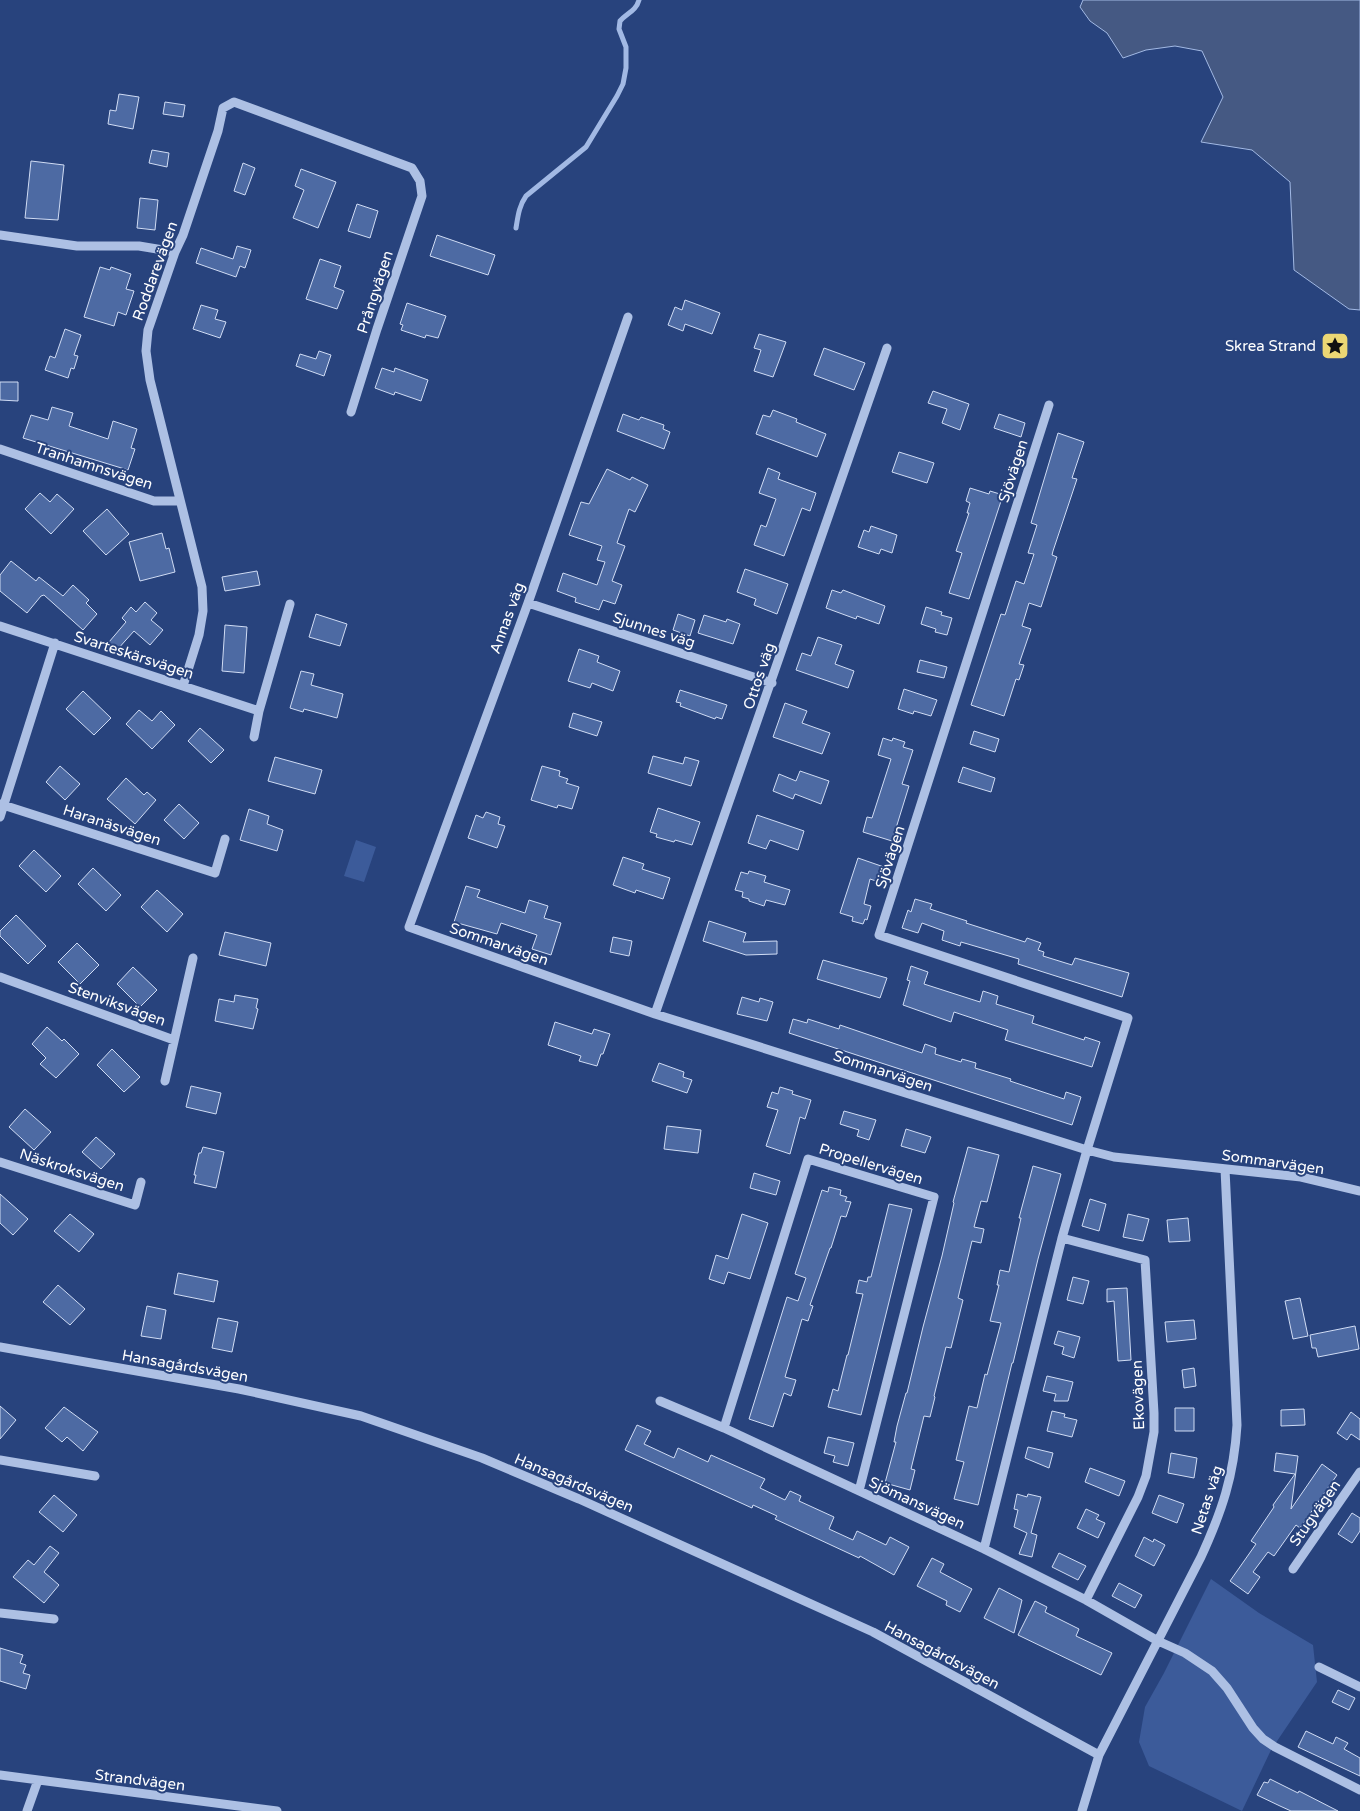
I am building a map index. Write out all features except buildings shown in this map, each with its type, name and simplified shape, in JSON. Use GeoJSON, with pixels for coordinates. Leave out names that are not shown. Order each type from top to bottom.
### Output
{"type":"FeatureCollection","features":[{"type":"Feature","properties":{"kind":"street","name":"Roddarevägen"},"geometry":{"type":"LineString","coordinates":[[183,686],[199,635],[203,611],[202,587],[150,380],[146,352],[148,330],[175,252],[183,235],[218,131],[223,108],[234,102],[412,168],[420,181]]}},
{"type":"Feature","properties":{"kind":"street","name":"Prångvägen"},"geometry":{"type":"LineString","coordinates":[[351,412],[422,196],[420,181]]}},
{"type":"Feature","properties":{"kind":"street"},"geometry":{"type":"LineString","coordinates":[[0,235],[76,246],[139,246],[175,252]]}},
{"type":"Feature","properties":{"kind":"street","name":"Annas väg"},"geometry":{"type":"LineString","coordinates":[[409,927],[528,603],[628,317]]}},
{"type":"Feature","properties":{"kind":"street","name":"Ottos väg"},"geometry":{"type":"LineString","coordinates":[[655,1014],[772,683],[887,348]]}},
{"type":"Feature","properties":{"kind":"street","name":"Sjövägen"},"geometry":{"type":"LineString","coordinates":[[1049,405],[879,936],[1128,1018],[1087,1150]]}},
{"type":"Feature","properties":{"kind":"street","name":"Tranhamnsvägen"},"geometry":{"type":"LineString","coordinates":[[0,449],[154,501],[180,501]]}},
{"type":"Feature","properties":{"kind":"street","name":"Sjunnes väg"},"geometry":{"type":"LineString","coordinates":[[528,603],[772,683]]}},
{"type":"Feature","properties":{"kind":"street"},"geometry":{"type":"LineString","coordinates":[[254,737],[259,711],[290,604]]}},
{"type":"Feature","properties":{"kind":"street","name":"Svarteskärsvägen"},"geometry":{"type":"LineString","coordinates":[[0,626],[259,711]]}},
{"type":"Feature","properties":{"kind":"street"},"geometry":{"type":"LineString","coordinates":[[0,817],[2,805],[55,643]]}},
{"type":"Feature","properties":{"kind":"street","name":"Haranäsvägen"},"geometry":{"type":"LineString","coordinates":[[2,805],[215,873],[225,839]]}},
{"type":"Feature","properties":{"kind":"street","name":"Sommarvägen"},"geometry":{"type":"LineString","coordinates":[[409,927],[655,1014],[1087,1150],[1114,1157],[1301,1177],[1360,1191]]}},
{"type":"Feature","properties":{"kind":"street","name":"Stenviksvägen"},"geometry":{"type":"LineString","coordinates":[[0,977],[174,1040],[193,958]]}},
{"type":"Feature","properties":{"kind":"street"},"geometry":{"type":"LineString","coordinates":[[165,1081],[174,1040]]}},
{"type":"Feature","properties":{"kind":"street"},"geometry":{"type":"LineString","coordinates":[[984,1549],[1062,1238],[1087,1150]]}},
{"type":"Feature","properties":{"kind":"street","name":"Propellervägen"},"geometry":{"type":"LineString","coordinates":[[724,1428],[808,1159],[934,1197],[859,1491]]}},
{"type":"Feature","properties":{"kind":"street","name":"Näskroksvägen"},"geometry":{"type":"LineString","coordinates":[[0,1162],[135,1205],[141,1182]]}},
{"type":"Feature","properties":{"kind":"street","name":"Netas väg"},"geometry":{"type":"LineString","coordinates":[[1082,1811],[1099,1755],[1216,1526],[1230,1482],[1235,1456],[1237,1426],[1225,1170]]}},
{"type":"Feature","properties":{"kind":"street","name":"Ekovägen"},"geometry":{"type":"LineString","coordinates":[[1062,1238],[1145,1260],[1154,1413],[1151,1453],[1146,1476],[1138,1497],[1086,1600]]}},
{"type":"Feature","properties":{"kind":"street","name":"Hansagårdsvägen"},"geometry":{"type":"LineString","coordinates":[[0,1347],[239,1389],[361,1416],[482,1458],[579,1499],[872,1632],[1099,1755]]}},
{"type":"Feature","properties":{"kind":"street","name":"Sjömansvägen"},"geometry":{"type":"LineString","coordinates":[[660,1401],[724,1428],[984,1549],[1086,1600],[1158,1641],[1186,1653],[1212,1671],[1227,1688],[1253,1728],[1263,1739],[1360,1790]]}},
{"type":"Feature","properties":{"kind":"street"},"geometry":{"type":"LineString","coordinates":[[0,1460],[95,1476]]}},
{"type":"Feature","properties":{"kind":"street","name":"Stugvägen"},"geometry":{"type":"LineString","coordinates":[[1293,1569],[1360,1472]]}},
{"type":"Feature","properties":{"kind":"street"},"geometry":{"type":"LineString","coordinates":[[0,1613],[54,1619]]}},
{"type":"Feature","properties":{"kind":"street"},"geometry":{"type":"LineString","coordinates":[[1320,1667],[1360,1687]]}},
{"type":"Feature","properties":{"kind":"street","name":"Strandvägen"},"geometry":{"type":"LineString","coordinates":[[0,1775],[277,1811]]}},
{"type":"Feature","properties":{"kind":"street"},"geometry":{"type":"LineString","coordinates":[[26,1811],[38,1780]]}},
{"type":"Feature","properties":{"kind":"shaded area"},"geometry":{"type":"Polygon","coordinates":[[[1083,0],[1360,0],[1360,310],[1349,309],[1294,270],[1290,182],[1252,150],[1201,142],[1223,97],[1202,51],[1175,46],[1146,50],[1123,58],[1107,33],[1090,21],[1080,7],[1083,0]]]}},
{"type":"Feature","properties":{"kind":"shaded area"},"geometry":{"type":"Polygon","coordinates":[[[356,840],[376,847],[364,882],[344,876],[356,840]]]}},
{"type":"Feature","properties":{"kind":"shaded area"},"geometry":{"type":"Polygon","coordinates":[[[1211,1579],[1259,1613],[1313,1645],[1317,1682],[1271,1750],[1242,1811],[1149,1766],[1139,1742],[1145,1707],[1211,1579]]]}},
{"type":"Feature","properties":{"kind":"waterway"},"geometry":{"type":"LineString","coordinates":[[516,228],[520,207],[526,196],[586,147],[617,96],[623,84],[626,68],[626,47],[619,29],[620,21],[634,9],[639,0]]}},
{"type":"Feature","properties":{"kind":"place","name":"Skrea Strand"},"geometry":{"type":"Point","coordinates":[1335,346]}}]}
